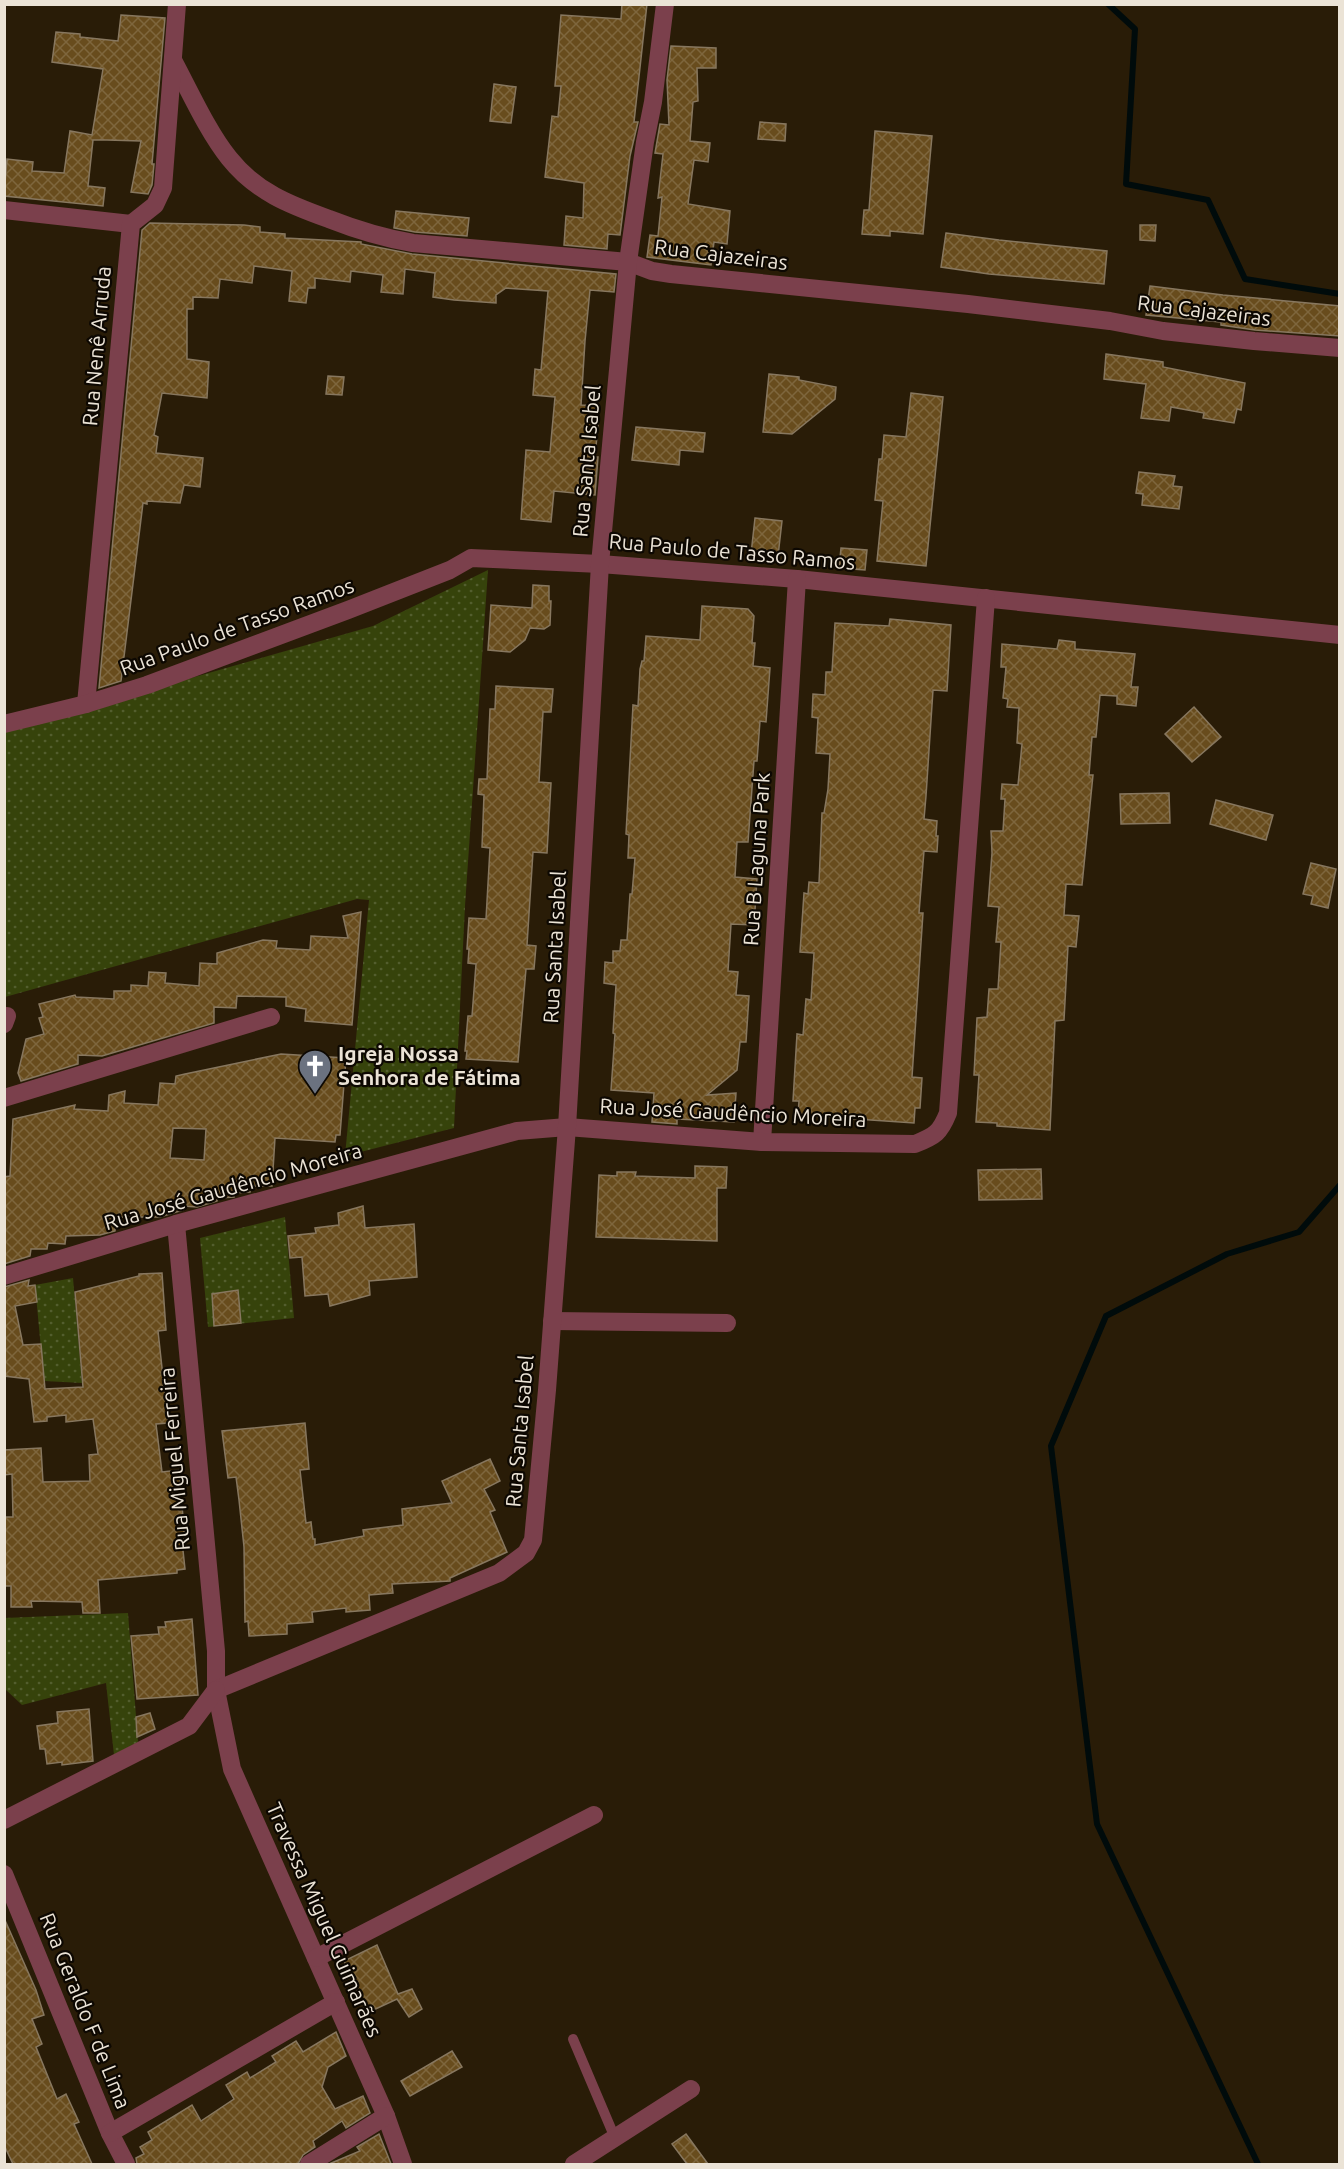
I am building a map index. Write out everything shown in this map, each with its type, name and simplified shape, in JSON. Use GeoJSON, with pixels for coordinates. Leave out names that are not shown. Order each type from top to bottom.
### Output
{"type":"FeatureCollection","features":[{"type":"Feature","properties":{"kind":"street"},"geometry":{"type":"LineString","coordinates":[[4,210],[131,224],[155,205],[163,188],[177,4]]}},
{"type":"Feature","properties":{"kind":"street","name":"Rua Santa Isabel"},"geometry":{"type":"LineString","coordinates":[[216,1690],[498,1573],[526,1553],[533,1540],[567,1127],[600,564],[628,262],[653,102],[665,4]]}},
{"type":"Feature","properties":{"kind":"street","name":"Rua Cajazeiras"},"geometry":{"type":"LineString","coordinates":[[174,62],[204,118],[229,158],[260,188],[292,207],[361,232],[402,242],[628,262],[652,271],[671,274],[968,304],[1110,321],[1163,331],[1340,348]]}},
{"type":"Feature","properties":{"kind":"street","name":"Rua Nenê Arruda"},"geometry":{"type":"LineString","coordinates":[[86,704],[131,224]]}},
{"type":"Feature","properties":{"kind":"street","name":"Rua Paulo de Tasso Ramos"},"geometry":{"type":"LineString","coordinates":[[4,724],[86,704],[147,685],[348,610],[450,570],[471,558],[600,564],[797,579],[1340,635]]}},
{"type":"Feature","properties":{"kind":"street","name":"Rua B Laguna Park"},"geometry":{"type":"LineString","coordinates":[[762,1142],[797,579]]}},
{"type":"Feature","properties":{"kind":"street","name":"Rua José Gaudêncio Moreira"},"geometry":{"type":"LineString","coordinates":[[4,1276],[176,1224],[517,1131],[567,1127],[762,1142],[915,1144],[929,1138],[942,1128],[948,1113],[986,598]]}},
{"type":"Feature","properties":{"kind":"street"},"geometry":{"type":"LineString","coordinates":[[4,1098],[271,1017]]}},
{"type":"Feature","properties":{"kind":"street","name":"Rua Miguel Ferreira"},"geometry":{"type":"LineString","coordinates":[[176,1224],[216,1651],[216,1690]]}},
{"type":"Feature","properties":{"kind":"street"},"geometry":{"type":"LineString","coordinates":[[552,1321],[727,1323]]}},
{"type":"Feature","properties":{"kind":"street"},"geometry":{"type":"LineString","coordinates":[[4,1820],[189,1726],[216,1690]]}},
{"type":"Feature","properties":{"kind":"street","name":"Travessa Miguel Guimarães"},"geometry":{"type":"LineString","coordinates":[[216,1690],[232,1769],[386,2116],[403,2164]]}},
{"type":"Feature","properties":{"kind":"street"},"geometry":{"type":"LineString","coordinates":[[316,1958],[594,1815]]}},
{"type":"Feature","properties":{"kind":"street","name":"Rua Geraldo F de Lima"},"geometry":{"type":"LineString","coordinates":[[4,1874],[110,2133],[126,2164]]}},
{"type":"Feature","properties":{"kind":"street"},"geometry":{"type":"LineString","coordinates":[[110,2133],[336,2002]]}},
{"type":"Feature","properties":{"kind":"street"},"geometry":{"type":"LineString","coordinates":[[574,2164],[691,2090]]}},
{"type":"Feature","properties":{"kind":"street"},"geometry":{"type":"LineString","coordinates":[[309,2164],[386,2116]]}},
{"type":"Feature","properties":{"kind":"lane"},"geometry":{"type":"LineString","coordinates":[[573,2039],[615,2138]]}},
{"type":"Feature","properties":{"kind":"green space"},"geometry":{"type":"Polygon","coordinates":[[[488,570],[465,906],[454,1128],[345,1156],[369,900],[357,899],[5,997],[5,731],[373,626],[488,570]]]}},
{"type":"Feature","properties":{"kind":"green space"},"geometry":{"type":"Polygon","coordinates":[[[285,1217],[294,1318],[208,1327],[200,1238],[285,1217]]]}},
{"type":"Feature","properties":{"kind":"green space"},"geometry":{"type":"Polygon","coordinates":[[[73,1278],[82,1383],[44,1381],[35,1285],[73,1278]]]}},
{"type":"Feature","properties":{"kind":"green space"},"geometry":{"type":"Polygon","coordinates":[[[128,1613],[138,1742],[114,1755],[106,1683],[22,1705],[5,1689],[4,1618],[128,1613]]]}},
{"type":"Feature","properties":{"kind":"building"},"geometry":{"type":"Polygon","coordinates":[[[622,4],[647,4],[634,122],[638,122],[630,156],[620,235],[608,234],[607,249],[564,245],[566,216],[583,218],[584,183],[545,177],[552,116],[558,117],[561,86],[555,86],[561,15],[621,19],[622,4]]]}},
{"type":"Feature","properties":{"kind":"building"},"geometry":{"type":"Polygon","coordinates":[[[121,15],[165,18],[152,185],[148,194],[131,192],[141,141],[93,140],[88,186],[105,188],[103,206],[4,196],[7,159],[33,162],[32,171],[64,173],[70,131],[92,135],[103,69],[52,62],[56,32],[118,41],[121,15]]]}},
{"type":"Feature","properties":{"kind":"building"},"geometry":{"type":"Polygon","coordinates":[[[671,46],[716,48],[716,68],[697,68],[698,101],[693,102],[690,141],[710,143],[708,162],[694,160],[688,204],[730,211],[727,244],[714,242],[711,265],[647,257],[650,235],[658,236],[662,197],[658,198],[663,154],[655,153],[660,124],[669,125],[667,80],[671,46]]]}},
{"type":"Feature","properties":{"kind":"building"},"geometry":{"type":"Polygon","coordinates":[[[494,84],[516,87],[511,123],[490,121],[494,84]]]}},
{"type":"Feature","properties":{"kind":"building"},"geometry":{"type":"Polygon","coordinates":[[[760,122],[786,124],[785,141],[758,139],[760,122]]]}},
{"type":"Feature","properties":{"kind":"building"},"geometry":{"type":"Polygon","coordinates":[[[875,131],[932,136],[923,234],[890,231],[890,236],[862,234],[864,210],[869,210],[875,131]]]}},
{"type":"Feature","properties":{"kind":"building"},"geometry":{"type":"Polygon","coordinates":[[[396,211],[469,218],[467,236],[394,228],[396,211]]]}},
{"type":"Feature","properties":{"kind":"building"},"geometry":{"type":"Polygon","coordinates":[[[150,223],[244,225],[260,227],[260,232],[285,234],[285,238],[361,242],[361,244],[412,254],[616,274],[614,292],[590,290],[585,341],[581,405],[597,406],[595,457],[598,457],[595,495],[554,491],[551,522],[521,519],[526,450],[550,452],[555,397],[533,395],[535,369],[541,370],[548,291],[506,288],[496,295],[496,303],[454,300],[433,297],[435,273],[405,269],[403,294],[381,292],[383,275],[351,271],[350,282],[315,278],[315,288],[308,288],[306,303],[289,301],[292,271],[254,266],[252,283],[220,279],[218,298],[193,297],[193,309],[187,309],[187,359],[209,362],[207,398],[162,393],[154,435],[158,437],[156,453],[203,458],[200,487],[184,485],[180,503],[147,501],[147,504],[143,503],[121,681],[99,688],[142,230],[150,223]]]}},
{"type":"Feature","properties":{"kind":"building"},"geometry":{"type":"Polygon","coordinates":[[[1140,225],[1156,225],[1155,241],[1140,240],[1140,225]]]}},
{"type":"Feature","properties":{"kind":"building"},"geometry":{"type":"Polygon","coordinates":[[[946,233],[1107,251],[1104,284],[989,274],[941,267],[946,233]]]}},
{"type":"Feature","properties":{"kind":"building"},"geometry":{"type":"Polygon","coordinates":[[[1150,286],[1340,306],[1340,336],[1255,330],[1221,325],[1221,322],[1146,315],[1150,286]]]}},
{"type":"Feature","properties":{"kind":"building"},"geometry":{"type":"Polygon","coordinates":[[[1106,354],[1163,362],[1163,367],[1245,383],[1241,410],[1237,409],[1234,423],[1203,418],[1204,413],[1171,407],[1169,421],[1141,418],[1146,384],[1104,379],[1106,354]]]}},
{"type":"Feature","properties":{"kind":"building"},"geometry":{"type":"Polygon","coordinates":[[[769,374],[799,377],[799,380],[836,387],[835,399],[792,434],[763,432],[769,374]]]}},
{"type":"Feature","properties":{"kind":"building"},"geometry":{"type":"Polygon","coordinates":[[[328,376],[344,377],[342,395],[326,394],[328,376]]]}},
{"type":"Feature","properties":{"kind":"building"},"geometry":{"type":"Polygon","coordinates":[[[911,393],[943,397],[926,566],[877,561],[883,501],[875,500],[879,459],[882,459],[884,435],[906,437],[911,393]]]}},
{"type":"Feature","properties":{"kind":"building"},"geometry":{"type":"Polygon","coordinates":[[[636,427],[705,433],[703,452],[680,450],[679,465],[632,460],[636,427]]]}},
{"type":"Feature","properties":{"kind":"building"},"geometry":{"type":"Polygon","coordinates":[[[1139,472],[1175,476],[1173,486],[1182,487],[1179,509],[1142,505],[1143,494],[1136,493],[1139,472]]]}},
{"type":"Feature","properties":{"kind":"building"},"geometry":{"type":"Polygon","coordinates":[[[755,518],[782,521],[778,556],[751,554],[755,518]]]}},
{"type":"Feature","properties":{"kind":"building"},"geometry":{"type":"Polygon","coordinates":[[[841,548],[867,550],[865,570],[839,568],[841,548]]]}},
{"type":"Feature","properties":{"kind":"building"},"geometry":{"type":"Polygon","coordinates":[[[533,585],[549,586],[550,625],[544,629],[530,628],[525,640],[510,652],[488,650],[491,605],[532,608],[533,585]]]}},
{"type":"Feature","properties":{"kind":"building"},"geometry":{"type":"Polygon","coordinates":[[[702,606],[748,609],[754,616],[753,666],[770,668],[766,722],[760,721],[757,761],[754,761],[748,842],[737,842],[735,877],[757,879],[754,925],[731,924],[728,971],[738,972],[736,995],[749,996],[746,1042],[740,1042],[737,1070],[707,1095],[736,1093],[734,1122],[677,1119],[677,1124],[652,1122],[654,1093],[611,1090],[616,985],[604,983],[605,962],[613,963],[613,951],[620,951],[621,940],[627,940],[635,858],[628,858],[629,835],[626,834],[633,705],[638,706],[640,669],[644,661],[646,636],[700,640],[702,606]]]}},
{"type":"Feature","properties":{"kind":"building"},"geometry":{"type":"Polygon","coordinates":[[[890,619],[951,625],[947,691],[933,690],[924,819],[937,821],[936,836],[938,836],[937,852],[924,851],[919,913],[923,913],[912,1077],[922,1078],[920,1108],[915,1108],[914,1123],[798,1115],[799,1101],[793,1101],[797,1034],[803,1035],[806,999],[811,1000],[814,953],[800,952],[804,893],[808,894],[809,882],[819,883],[822,813],[824,813],[828,789],[830,754],[816,753],[818,718],[812,717],[813,694],[825,695],[826,672],[832,672],[835,623],[889,626],[890,619]]]}},
{"type":"Feature","properties":{"kind":"building"},"geometry":{"type":"Polygon","coordinates":[[[1059,640],[1075,642],[1075,649],[1135,654],[1131,687],[1138,687],[1136,706],[1117,704],[1117,696],[1100,695],[1096,737],[1092,737],[1089,775],[1093,775],[1082,885],[1066,884],[1064,915],[1079,916],[1076,947],[1068,946],[1064,1020],[1055,1021],[1050,1130],[976,1122],[979,1075],[974,1075],[977,1018],[987,1017],[989,989],[998,989],[1001,942],[996,942],[999,907],[988,906],[992,853],[991,831],[1003,831],[1005,799],[1001,799],[1002,784],[1018,785],[1022,744],[1017,743],[1019,708],[1007,707],[1008,699],[1003,698],[1006,667],[1001,667],[1002,644],[1057,649],[1059,640]]]}},
{"type":"Feature","properties":{"kind":"building"},"geometry":{"type":"Polygon","coordinates":[[[496,686],[553,689],[551,712],[543,712],[539,782],[551,783],[547,853],[533,852],[527,945],[536,946],[534,969],[526,969],[518,1062],[466,1059],[467,1051],[465,1051],[468,1016],[472,1016],[476,964],[468,963],[469,918],[486,919],[490,848],[482,847],[484,795],[478,794],[479,779],[487,779],[490,709],[495,709],[496,686]]]}},
{"type":"Feature","properties":{"kind":"building"},"geometry":{"type":"Polygon","coordinates":[[[1194,707],[1221,737],[1192,762],[1165,734],[1194,707]]]}},
{"type":"Feature","properties":{"kind":"building"},"geometry":{"type":"Polygon","coordinates":[[[1169,793],[1170,823],[1121,824],[1120,794],[1169,793]]]}},
{"type":"Feature","properties":{"kind":"building"},"geometry":{"type":"Polygon","coordinates":[[[1216,800],[1273,815],[1266,840],[1210,824],[1216,800]]]}},
{"type":"Feature","properties":{"kind":"building"},"geometry":{"type":"Polygon","coordinates":[[[1311,863],[1336,869],[1328,908],[1311,904],[1313,896],[1303,894],[1311,863]]]}},
{"type":"Feature","properties":{"kind":"building"},"geometry":{"type":"Polygon","coordinates":[[[361,912],[352,1025],[305,1021],[306,1009],[286,1006],[286,997],[237,996],[236,1008],[214,1007],[214,1023],[102,1056],[78,1055],[78,1064],[21,1081],[18,1073],[26,1039],[44,1034],[39,1018],[43,1017],[39,1004],[75,995],[76,997],[114,999],[114,991],[131,991],[131,985],[148,986],[149,972],[166,973],[165,983],[199,986],[200,963],[217,964],[217,953],[263,940],[277,941],[276,948],[310,950],[311,936],[348,938],[343,916],[361,912]]]}},
{"type":"Feature","properties":{"kind":"building"},"geometry":{"type":"Polygon","coordinates":[[[281,1054],[346,1058],[340,1135],[336,1135],[335,1142],[275,1138],[272,1186],[251,1186],[250,1192],[234,1193],[234,1197],[217,1198],[217,1201],[197,1207],[183,1206],[183,1210],[160,1217],[116,1217],[115,1231],[100,1235],[66,1236],[65,1244],[48,1243],[47,1249],[31,1249],[30,1256],[4,1264],[4,1177],[10,1176],[13,1119],[75,1105],[74,1109],[108,1111],[109,1095],[125,1091],[124,1103],[158,1105],[160,1083],[175,1084],[176,1076],[281,1054]],[[173,1128],[170,1158],[204,1160],[206,1129],[173,1128]]]}},
{"type":"Feature","properties":{"kind":"building"},"geometry":{"type":"Polygon","coordinates":[[[695,1166],[727,1167],[726,1188],[717,1188],[717,1241],[596,1237],[599,1175],[617,1176],[617,1172],[636,1172],[635,1176],[695,1178],[695,1166]]]}},
{"type":"Feature","properties":{"kind":"building"},"geometry":{"type":"Polygon","coordinates":[[[1041,1169],[1042,1199],[979,1200],[978,1170],[1041,1169]]]}},
{"type":"Feature","properties":{"kind":"building"},"geometry":{"type":"Polygon","coordinates":[[[363,1206],[365,1228],[414,1224],[417,1277],[369,1281],[370,1295],[330,1306],[328,1294],[305,1296],[302,1257],[290,1258],[288,1236],[316,1233],[315,1228],[339,1225],[338,1213],[363,1206]]]}},
{"type":"Feature","properties":{"kind":"building"},"geometry":{"type":"Polygon","coordinates":[[[162,1273],[166,1330],[158,1331],[168,1423],[156,1424],[162,1472],[179,1470],[185,1569],[177,1570],[177,1573],[98,1580],[100,1613],[83,1613],[82,1602],[31,1601],[32,1607],[11,1607],[11,1586],[4,1586],[4,1517],[13,1517],[12,1474],[4,1475],[4,1450],[41,1448],[43,1482],[90,1481],[89,1455],[98,1454],[93,1419],[66,1422],[66,1415],[47,1417],[47,1421],[34,1422],[29,1379],[4,1376],[4,1287],[29,1280],[28,1286],[35,1285],[37,1302],[15,1306],[23,1345],[41,1344],[45,1389],[83,1387],[75,1292],[139,1276],[139,1274],[162,1273]]]}},
{"type":"Feature","properties":{"kind":"building"},"geometry":{"type":"Polygon","coordinates":[[[238,1290],[241,1323],[214,1326],[212,1294],[238,1290]]]}},
{"type":"Feature","properties":{"kind":"building"},"geometry":{"type":"Polygon","coordinates":[[[305,1423],[309,1469],[300,1470],[306,1523],[311,1522],[315,1545],[364,1536],[363,1530],[403,1525],[402,1509],[452,1503],[442,1481],[490,1459],[500,1481],[484,1489],[495,1510],[490,1512],[507,1552],[450,1578],[450,1581],[392,1584],[393,1593],[369,1595],[370,1610],[346,1612],[346,1608],[312,1612],[313,1622],[287,1624],[287,1634],[249,1636],[248,1621],[245,1622],[244,1547],[236,1477],[228,1478],[222,1431],[305,1423]]]}},
{"type":"Feature","properties":{"kind":"building"},"geometry":{"type":"Polygon","coordinates":[[[192,1619],[198,1695],[137,1699],[131,1636],[159,1634],[158,1627],[166,1627],[165,1622],[192,1619]]]}},
{"type":"Feature","properties":{"kind":"building"},"geometry":{"type":"Polygon","coordinates":[[[89,1709],[93,1761],[62,1765],[62,1762],[47,1764],[45,1749],[40,1749],[37,1726],[58,1723],[57,1712],[89,1709]]]}},
{"type":"Feature","properties":{"kind":"building"},"geometry":{"type":"Polygon","coordinates":[[[150,1713],[155,1729],[137,1737],[136,1717],[150,1713]]]}},
{"type":"Feature","properties":{"kind":"building"},"geometry":{"type":"Polygon","coordinates":[[[4,1918],[36,1990],[44,2015],[32,2019],[42,2044],[36,2047],[57,2099],[66,2094],[79,2122],[74,2124],[92,2164],[13,2164],[4,2145],[4,1918]]]}},
{"type":"Feature","properties":{"kind":"building"},"geometry":{"type":"Polygon","coordinates":[[[377,1945],[398,1994],[412,1989],[422,2009],[409,2017],[397,1999],[367,2013],[354,1984],[344,1961],[377,1945]]]}},
{"type":"Feature","properties":{"kind":"building"},"geometry":{"type":"Polygon","coordinates":[[[336,2032],[346,2056],[328,2067],[322,2087],[335,2109],[363,2096],[370,2113],[346,2128],[342,2121],[313,2141],[315,2147],[303,2155],[298,2164],[137,2164],[136,2158],[144,2154],[140,2147],[152,2140],[148,2132],[192,2105],[201,2121],[234,2099],[226,2085],[247,2072],[250,2078],[276,2062],[272,2056],[296,2041],[303,2052],[336,2032]]]}},
{"type":"Feature","properties":{"kind":"building"},"geometry":{"type":"Polygon","coordinates":[[[452,2051],[462,2067],[410,2096],[401,2081],[452,2051]]]}},
{"type":"Feature","properties":{"kind":"building"},"geometry":{"type":"Polygon","coordinates":[[[379,2134],[391,2164],[329,2164],[360,2151],[357,2147],[379,2134]]]}},
{"type":"Feature","properties":{"kind":"building"},"geometry":{"type":"Polygon","coordinates":[[[686,2134],[708,2164],[687,2164],[672,2144],[686,2134]]]}},
{"type":"Feature","properties":{"kind":"waterway"},"geometry":{"type":"LineString","coordinates":[[1108,4],[1135,29],[1126,184],[1208,200],[1245,279],[1340,294]]}},
{"type":"Feature","properties":{"kind":"waterway"},"geometry":{"type":"LineString","coordinates":[[1258,2164],[1097,1824],[1051,1446],[1106,1316],[1227,1254],[1299,1232],[1340,1185]]}},
{"type":"Feature","properties":{"kind":"place","name":"Igreja Nossa Senhora de Fátima"},"geometry":{"type":"Point","coordinates":[315,1095]}}]}
